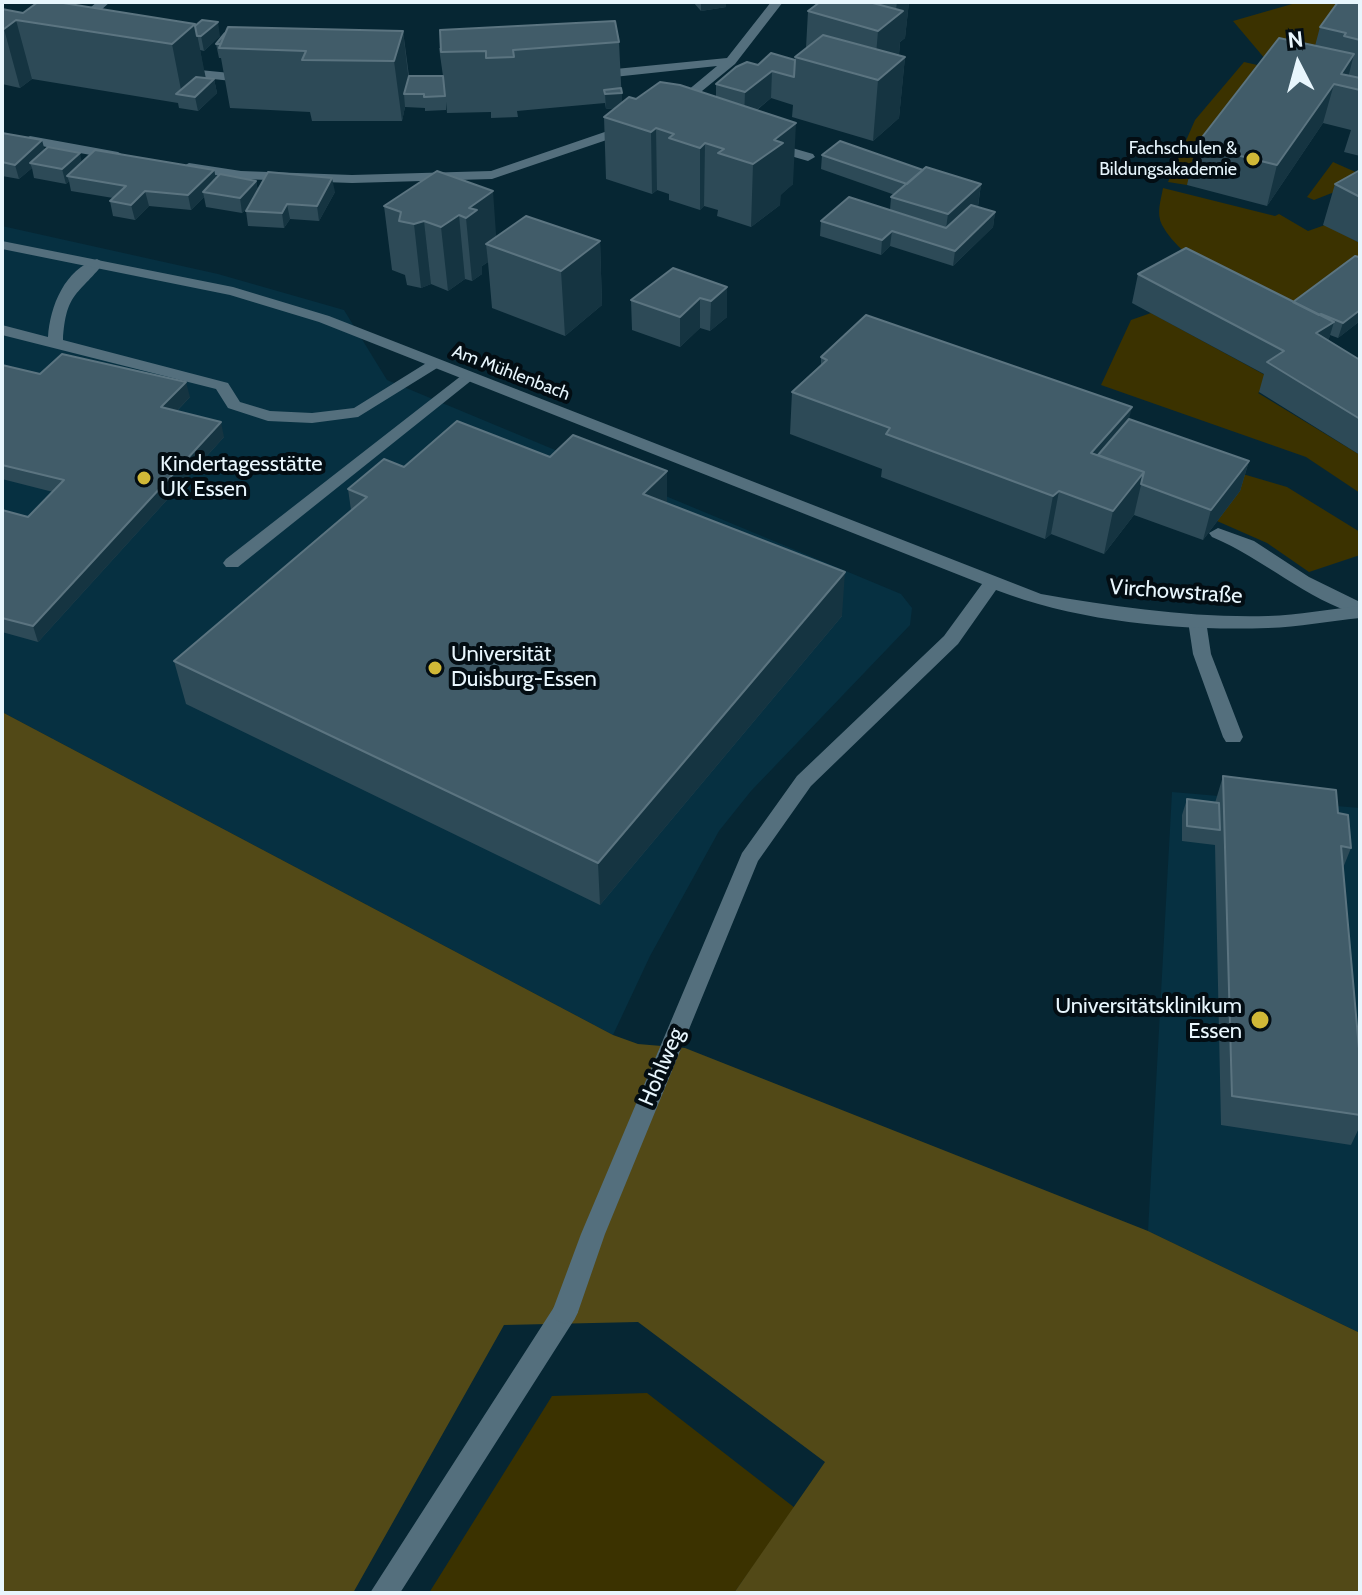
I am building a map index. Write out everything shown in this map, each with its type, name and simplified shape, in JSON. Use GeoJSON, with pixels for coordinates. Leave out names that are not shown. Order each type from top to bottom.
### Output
{"type":"FeatureCollection","features":[{"type":"Feature","properties":{"kind":"street"},"geometry":{"type":"LineString","coordinates":[[63,36],[104,2]]}},
{"type":"Feature","properties":{"kind":"street"},"geometry":{"type":"LineString","coordinates":[[679,118],[665,114],[731,61],[777,2]]}},
{"type":"Feature","properties":{"kind":"street"},"geometry":{"type":"LineString","coordinates":[[581,76],[731,61]]}},
{"type":"Feature","properties":{"kind":"street"},"geometry":{"type":"LineString","coordinates":[[169,71],[268,80]]}},
{"type":"Feature","properties":{"kind":"street"},"geometry":{"type":"LineString","coordinates":[[180,166],[241,175],[352,179],[492,175],[637,125]]}},
{"type":"Feature","properties":{"kind":"street"},"geometry":{"type":"LineString","coordinates":[[30,140],[135,159]]}},
{"type":"Feature","properties":{"kind":"street"},"geometry":{"type":"LineString","coordinates":[[751,140],[808,157]]}},
{"type":"Feature","properties":{"kind":"street","name":"Am Mühlenbach"},"geometry":{"type":"LineString","coordinates":[[2,245],[233,291],[324,319],[434,365],[993,581]]}},
{"type":"Feature","properties":{"kind":"street"},"geometry":{"type":"LineString","coordinates":[[55,343],[57,307],[71,287],[97,263]]}},
{"type":"Feature","properties":{"kind":"street"},"geometry":{"type":"LineString","coordinates":[[2,330],[222,386],[234,405],[268,416],[312,418],[358,412],[434,365]]}},
{"type":"Feature","properties":{"kind":"street"},"geometry":{"type":"LineString","coordinates":[[232,563],[466,377]]}},
{"type":"Feature","properties":{"kind":"street"},"geometry":{"type":"LineString","coordinates":[[1218,533],[1248,545],[1303,581],[1360,611]]}},
{"type":"Feature","properties":{"kind":"street","name":"Virchowstraße"},"geometry":{"type":"LineString","coordinates":[[993,581],[1037,599],[1118,614],[1197,621],[1270,622],[1360,611]]}},
{"type":"Feature","properties":{"kind":"street","name":"Hohlweg"},"geometry":{"type":"LineString","coordinates":[[384,1593],[565,1312],[593,1234],[749,858],[804,781],[951,640],[993,581]]}},
{"type":"Feature","properties":{"kind":"street"},"geometry":{"type":"LineString","coordinates":[[1197,621],[1202,654],[1233,737]]}},
{"type":"Feature","properties":{"kind":"shaded area"},"geometry":{"type":"Polygon","coordinates":[[[1299,2],[1349,2],[1299,68],[1266,60],[1233,21],[1299,2]]]}},
{"type":"Feature","properties":{"kind":"shaded area"},"geometry":{"type":"Polygon","coordinates":[[[1244,62],[1360,88],[1360,120],[1270,76],[1187,185],[1168,182],[1195,120],[1244,62]]]}},
{"type":"Feature","properties":{"kind":"shaded area"},"geometry":{"type":"Polygon","coordinates":[[[1333,162],[1360,174],[1360,182],[1314,200],[1307,197],[1333,162]]]}},
{"type":"Feature","properties":{"kind":"shaded area"},"geometry":{"type":"Polygon","coordinates":[[[1163,188],[1275,216],[1279,214],[1308,231],[1325,225],[1360,243],[1360,267],[1288,318],[1219,278],[1172,239],[1159,216],[1163,188]]]}},
{"type":"Feature","properties":{"kind":"shaded area","name":"Universität Duisburg-Essen"},"geometry":{"type":"Polygon","coordinates":[[[2,226],[218,274],[344,310],[387,380],[901,594],[912,608],[910,625],[751,791],[719,831],[650,956],[613,1035],[2,712],[2,226]]]}},
{"type":"Feature","properties":{"kind":"shaded area"},"geometry":{"type":"Polygon","coordinates":[[[1151,313],[1276,381],[1258,393],[1360,455],[1360,493],[1306,457],[1101,385],[1131,320],[1151,313]]]}},
{"type":"Feature","properties":{"kind":"shaded area"},"geometry":{"type":"Polygon","coordinates":[[[1151,447],[1287,487],[1360,532],[1360,555],[1309,572],[1267,543],[1217,521],[1239,491],[1151,447]]]}},
{"type":"Feature","properties":{"kind":"shaded area"},"geometry":{"type":"Polygon","coordinates":[[[2,712],[613,1035],[638,1044],[685,1048],[1148,1231],[1360,1333],[1360,1593],[734,1593],[825,1462],[638,1322],[504,1325],[353,1593],[2,1593],[2,712]]]}},
{"type":"Feature","properties":{"kind":"shaded area","name":"Universitätsklinikum Essen"},"geometry":{"type":"Polygon","coordinates":[[[1172,792],[1360,808],[1360,1333],[1148,1231],[1172,792]]]}},
{"type":"Feature","properties":{"kind":"shaded area"},"geometry":{"type":"Polygon","coordinates":[[[647,1393],[795,1508],[734,1593],[429,1593],[552,1396],[647,1393]]]}},
{"type":"Feature","properties":{"kind":"building"},"geometry":{"type":"Polygon","coordinates":[[[38,2],[57,2],[195,24],[172,44],[16,20],[2,28],[2,9],[23,13],[38,2]]]}},
{"type":"Feature","properties":{"kind":"building"},"geometry":{"type":"Polygon","coordinates":[[[820,2],[869,2],[903,11],[878,31],[808,11],[820,2]]]}},
{"type":"Feature","properties":{"kind":"building"},"geometry":{"type":"Polygon","coordinates":[[[1338,2],[1360,2],[1360,40],[1320,27],[1338,2]]]}},
{"type":"Feature","properties":{"kind":"building"},"geometry":{"type":"Polygon","coordinates":[[[202,20],[218,22],[197,36],[195,26],[202,20]]]}},
{"type":"Feature","properties":{"kind":"building"},"geometry":{"type":"Polygon","coordinates":[[[615,21],[619,42],[513,50],[514,57],[486,58],[486,51],[441,52],[440,30],[615,21]]]}},
{"type":"Feature","properties":{"kind":"building"},"geometry":{"type":"Polygon","coordinates":[[[228,27],[403,31],[394,61],[302,60],[306,51],[219,48],[228,27]]]}},
{"type":"Feature","properties":{"kind":"building"},"geometry":{"type":"Polygon","coordinates":[[[823,35],[905,57],[878,80],[795,57],[823,35]]]}},
{"type":"Feature","properties":{"kind":"building"},"geometry":{"type":"Polygon","coordinates":[[[1279,38],[1354,54],[1341,74],[1360,78],[1360,90],[1334,84],[1277,165],[1196,145],[1279,38]]]}},
{"type":"Feature","properties":{"kind":"building"},"geometry":{"type":"Polygon","coordinates":[[[771,53],[795,60],[794,77],[772,71],[745,92],[716,84],[736,67],[747,62],[758,65],[771,53]]]}},
{"type":"Feature","properties":{"kind":"building"},"geometry":{"type":"Polygon","coordinates":[[[409,76],[443,76],[445,96],[404,94],[409,76]]]}},
{"type":"Feature","properties":{"kind":"building"},"geometry":{"type":"Polygon","coordinates":[[[196,77],[214,79],[195,97],[176,94],[196,77]]]}},
{"type":"Feature","properties":{"kind":"building"},"geometry":{"type":"Polygon","coordinates":[[[660,82],[680,85],[796,123],[774,140],[783,143],[753,164],[718,153],[724,149],[705,143],[700,148],[669,138],[674,134],[656,128],[651,132],[604,117],[629,97],[636,99],[660,82]]]}},
{"type":"Feature","properties":{"kind":"building"},"geometry":{"type":"Polygon","coordinates":[[[621,88],[622,93],[605,94],[604,90],[621,88]]]}},
{"type":"Feature","properties":{"kind":"building"},"geometry":{"type":"Polygon","coordinates":[[[2,133],[42,140],[15,165],[2,162],[2,133]]]}},
{"type":"Feature","properties":{"kind":"building"},"geometry":{"type":"Polygon","coordinates":[[[840,141],[923,170],[907,184],[822,155],[840,141]]]}},
{"type":"Feature","properties":{"kind":"building"},"geometry":{"type":"Polygon","coordinates":[[[48,147],[80,153],[62,169],[30,163],[48,147]]]}},
{"type":"Feature","properties":{"kind":"building"},"geometry":{"type":"Polygon","coordinates":[[[95,150],[214,170],[188,195],[145,191],[131,205],[110,201],[126,186],[67,176],[95,150]]]}},
{"type":"Feature","properties":{"kind":"building"},"geometry":{"type":"Polygon","coordinates":[[[926,167],[981,184],[948,214],[891,197],[926,167]]]}},
{"type":"Feature","properties":{"kind":"building"},"geometry":{"type":"Polygon","coordinates":[[[1360,170],[1360,197],[1335,184],[1360,170]]]}},
{"type":"Feature","properties":{"kind":"building"},"geometry":{"type":"Polygon","coordinates":[[[437,171],[493,191],[469,208],[477,210],[466,218],[459,215],[441,227],[424,221],[414,224],[399,221],[401,212],[384,206],[437,171]]]}},
{"type":"Feature","properties":{"kind":"building"},"geometry":{"type":"Polygon","coordinates":[[[268,172],[332,178],[317,206],[287,204],[282,213],[246,211],[268,172]]]}},
{"type":"Feature","properties":{"kind":"building"},"geometry":{"type":"Polygon","coordinates":[[[220,174],[256,181],[240,198],[203,192],[220,174]]]}},
{"type":"Feature","properties":{"kind":"building"},"geometry":{"type":"Polygon","coordinates":[[[849,197],[946,228],[971,205],[995,212],[955,251],[892,231],[882,240],[821,221],[849,197]]]}},
{"type":"Feature","properties":{"kind":"building"},"geometry":{"type":"Polygon","coordinates":[[[526,216],[600,241],[561,271],[486,244],[526,216]]]}},
{"type":"Feature","properties":{"kind":"building"},"geometry":{"type":"Polygon","coordinates":[[[1186,248],[1334,322],[1316,333],[1360,360],[1360,419],[1267,362],[1284,351],[1138,274],[1186,248]]]}},
{"type":"Feature","properties":{"kind":"building"},"geometry":{"type":"Polygon","coordinates":[[[1355,256],[1360,256],[1360,310],[1343,323],[1293,302],[1355,256]]]}},
{"type":"Feature","properties":{"kind":"building"},"geometry":{"type":"Polygon","coordinates":[[[673,268],[727,287],[711,301],[700,298],[680,317],[631,300],[673,268]]]}},
{"type":"Feature","properties":{"kind":"building"},"geometry":{"type":"Polygon","coordinates":[[[866,315],[1132,407],[1091,453],[1144,472],[1113,511],[1059,491],[1053,496],[886,434],[890,428],[792,392],[827,360],[821,357],[866,315]]]}},
{"type":"Feature","properties":{"kind":"building","name":"Kindertagesstätte UK Essen"},"geometry":{"type":"Polygon","coordinates":[[[62,354],[186,382],[161,407],[221,422],[33,626],[2,618],[2,510],[28,517],[64,480],[2,465],[2,365],[40,374],[62,354]]]}},
{"type":"Feature","properties":{"kind":"building"},"geometry":{"type":"Polygon","coordinates":[[[1129,419],[1249,461],[1211,510],[1141,484],[1144,472],[1098,455],[1129,419]]]}},
{"type":"Feature","properties":{"kind":"building"},"geometry":{"type":"Polygon","coordinates":[[[457,421],[550,457],[573,435],[667,471],[643,494],[845,572],[598,863],[174,661],[367,497],[348,489],[384,459],[404,467],[457,421]]]}},
{"type":"Feature","properties":{"kind":"building"},"geometry":{"type":"Polygon","coordinates":[[[1223,776],[1336,790],[1338,813],[1348,815],[1351,848],[1341,846],[1360,1060],[1360,1115],[1232,1096],[1223,776]]]}},
{"type":"Feature","properties":{"kind":"building"},"geometry":{"type":"Polygon","coordinates":[[[1187,799],[1219,803],[1220,830],[1187,826],[1187,799]]]}},
{"type":"Feature","properties":{"kind":"place","name":"Fachschulen & Bildungsakademie"},"geometry":{"type":"Point","coordinates":[1253,159]}},
{"type":"Feature","properties":{"kind":"place","name":"Kindertagesstätte UK Essen"},"geometry":{"type":"Point","coordinates":[144,478]}},
{"type":"Feature","properties":{"kind":"place","name":"Universität Duisburg-Essen"},"geometry":{"type":"Point","coordinates":[435,668]}},
{"type":"Feature","properties":{"kind":"place","name":"Universitätsklinikum Essen"},"geometry":{"type":"Point","coordinates":[1260,1020]}}]}
